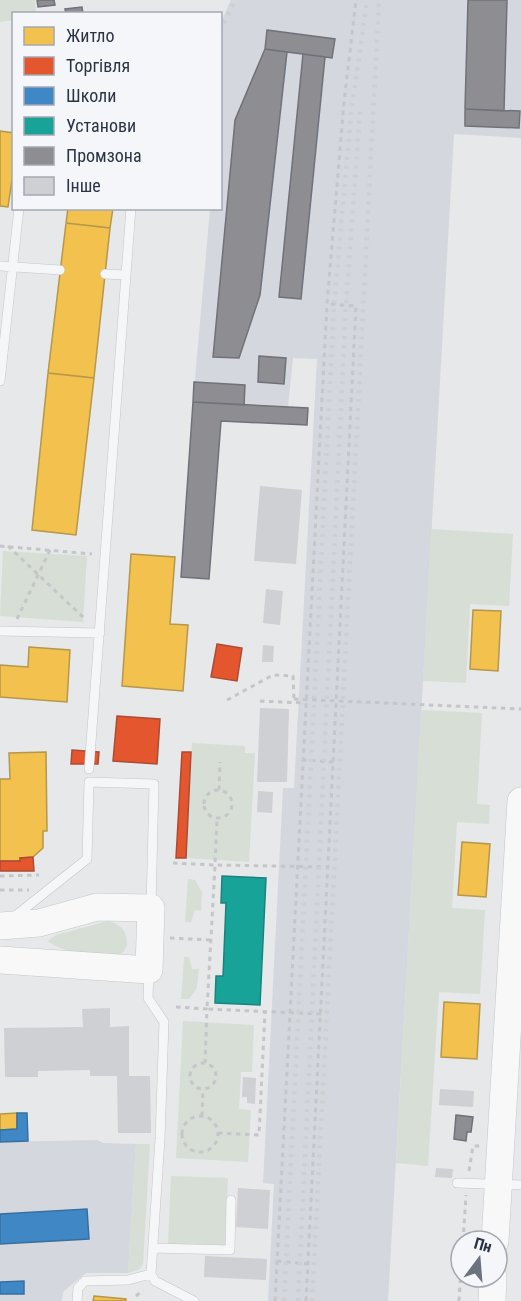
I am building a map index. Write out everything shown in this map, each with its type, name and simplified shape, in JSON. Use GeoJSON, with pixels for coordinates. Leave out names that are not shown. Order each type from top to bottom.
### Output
{"type":"FeatureCollection","features":[{"type":"Feature","properties":{"kind":"main road"},"geometry":{"type":"LineString","coordinates":[[498,1229],[510,1184],[521,801]]}},
{"type":"Feature","properties":{"kind":"main road"},"geometry":{"type":"LineString","coordinates":[[0,960],[149,970],[151,908],[98,907],[39,923],[1,926]]}},
{"type":"Feature","properties":{"kind":"lane"},"geometry":{"type":"LineString","coordinates":[[0,381],[19,210]]}},
{"type":"Feature","properties":{"kind":"lane"},"geometry":{"type":"LineString","coordinates":[[90,769],[131,210]]}},
{"type":"Feature","properties":{"kind":"lane"},"geometry":{"type":"LineString","coordinates":[[0,266],[60,270]]}},
{"type":"Feature","properties":{"kind":"lane"},"geometry":{"type":"LineString","coordinates":[[105,274],[126,275]]}},
{"type":"Feature","properties":{"kind":"lane"},"geometry":{"type":"LineString","coordinates":[[5,631],[100,633]]}},
{"type":"Feature","properties":{"kind":"lane"},"geometry":{"type":"LineString","coordinates":[[1,926],[87,859],[89,782],[154,784],[151,908]]}},
{"type":"Feature","properties":{"kind":"lane"},"geometry":{"type":"LineString","coordinates":[[149,970],[148,998],[164,1022],[151,1274],[155,1281],[194,1301]]}},
{"type":"Feature","properties":{"kind":"lane"},"geometry":{"type":"LineString","coordinates":[[457,1183],[510,1184]]}},
{"type":"Feature","properties":{"kind":"lane"},"geometry":{"type":"LineString","coordinates":[[153,1248],[230,1250],[231,1200]]}},
{"type":"Feature","properties":{"kind":"lane"},"geometry":{"type":"LineString","coordinates":[[77,1301],[78,1288],[85,1281],[128,1280],[151,1274]]}},
{"type":"Feature","properties":{"kind":"path"},"geometry":{"type":"LineString","coordinates":[[275,1301],[327,304],[344,102],[356,0]]}},
{"type":"Feature","properties":{"kind":"path"},"geometry":{"type":"LineString","coordinates":[[306,1301],[356,306],[327,304]]}},
{"type":"Feature","properties":{"kind":"path"},"geometry":{"type":"LineString","coordinates":[[0,546],[93,554]]}},
{"type":"Feature","properties":{"kind":"path"},"geometry":{"type":"LineString","coordinates":[[8,546],[100,633]]}},
{"type":"Feature","properties":{"kind":"path"},"geometry":{"type":"LineString","coordinates":[[5,631],[50,550]]}},
{"type":"Feature","properties":{"kind":"path"},"geometry":{"type":"LineString","coordinates":[[227,700],[273,675],[293,675],[294,699],[521,710]]}},
{"type":"Feature","properties":{"kind":"path"},"geometry":{"type":"LineString","coordinates":[[260,701],[305,703]]}},
{"type":"Feature","properties":{"kind":"path"},"geometry":{"type":"LineString","coordinates":[[302,760],[333,762]]}},
{"type":"Feature","properties":{"kind":"path"},"geometry":{"type":"LineString","coordinates":[[219,790],[220,762]]}},
{"type":"Feature","properties":{"kind":"path"},"geometry":{"type":"LineString","coordinates":[[219,790],[231,798],[232,805],[230,812],[217,818],[210,816],[203,803],[211,791],[219,790]]}},
{"type":"Feature","properties":{"kind":"path"},"geometry":{"type":"LineString","coordinates":[[205,1062],[217,818]]}},
{"type":"Feature","properties":{"kind":"path"},"geometry":{"type":"LineString","coordinates":[[173,863],[329,867]]}},
{"type":"Feature","properties":{"kind":"path"},"geometry":{"type":"LineString","coordinates":[[0,876],[39,876]]}},
{"type":"Feature","properties":{"kind":"path"},"geometry":{"type":"LineString","coordinates":[[0,890],[24,890]]}},
{"type":"Feature","properties":{"kind":"path"},"geometry":{"type":"LineString","coordinates":[[150,938],[211,940]]}},
{"type":"Feature","properties":{"kind":"path"},"geometry":{"type":"LineString","coordinates":[[176,1007],[321,1014]]}},
{"type":"Feature","properties":{"kind":"path"},"geometry":{"type":"LineString","coordinates":[[218,1133],[259,1135],[265,1012]]}},
{"type":"Feature","properties":{"kind":"path"},"geometry":{"type":"LineString","coordinates":[[205,1062],[214,1067],[217,1073],[212,1086],[203,1089],[193,1084],[190,1078],[195,1065],[205,1062]]}},
{"type":"Feature","properties":{"kind":"path"},"geometry":{"type":"LineString","coordinates":[[202,1116],[203,1089]]}},
{"type":"Feature","properties":{"kind":"path"},"geometry":{"type":"LineString","coordinates":[[202,1116],[214,1122],[218,1133],[217,1142],[206,1151],[199,1152],[187,1146],[183,1140],[184,1126],[194,1117],[202,1116]]}},
{"type":"Feature","properties":{"kind":"path"},"geometry":{"type":"LineString","coordinates":[[277,1261],[308,1263]]}},
{"type":"Feature","properties":{"kind":"shaded area"},"geometry":{"type":"Polygon","coordinates":[[[0,0],[35,0],[36,12],[12,12],[12,20],[0,22],[0,0]]]}},
{"type":"Feature","properties":{"kind":"shaded area"},"geometry":{"type":"Polygon","coordinates":[[[231,0],[521,0],[521,138],[454,134],[388,1301],[268,1301],[274,1184],[263,1183],[283,788],[294,788],[317,359],[293,358],[288,407],[193,402],[210,210],[222,210],[222,20],[231,0]]]}},
{"type":"Feature","properties":{"kind":"shaded area"},"geometry":{"type":"Polygon","coordinates":[[[431,529],[513,534],[509,606],[470,604],[466,683],[423,681],[431,529]]]}},
{"type":"Feature","properties":{"kind":"shaded area"},"geometry":{"type":"Polygon","coordinates":[[[3,551],[87,556],[83,622],[0,616],[3,551]]]}},
{"type":"Feature","properties":{"kind":"shaded area"},"geometry":{"type":"Polygon","coordinates":[[[421,710],[482,713],[477,804],[490,805],[489,824],[457,822],[452,908],[485,910],[480,994],[439,992],[428,1166],[396,1163],[421,710]]]}},
{"type":"Feature","properties":{"kind":"shaded area"},"geometry":{"type":"Polygon","coordinates":[[[192,743],[245,746],[245,753],[255,753],[249,862],[186,858],[192,743]]]}},
{"type":"Feature","properties":{"kind":"shaded area"},"geometry":{"type":"Polygon","coordinates":[[[188,879],[195,880],[202,892],[201,911],[195,910],[191,922],[185,922],[188,879]]]}},
{"type":"Feature","properties":{"kind":"shaded area"},"geometry":{"type":"Polygon","coordinates":[[[108,921],[123,929],[126,936],[127,945],[123,953],[118,956],[103,958],[82,954],[48,941],[56,935],[108,921]]]}},
{"type":"Feature","properties":{"kind":"shaded area"},"geometry":{"type":"Polygon","coordinates":[[[184,957],[189,957],[192,969],[199,969],[197,988],[189,999],[181,999],[184,957]]]}},
{"type":"Feature","properties":{"kind":"shaded area"},"geometry":{"type":"Polygon","coordinates":[[[183,1021],[254,1025],[252,1072],[241,1072],[239,1109],[251,1110],[248,1162],[176,1158],[183,1021]]]}},
{"type":"Feature","properties":{"kind":"shaded area"},"geometry":{"type":"Polygon","coordinates":[[[97,1140],[103,1143],[136,1144],[128,1273],[86,1273],[63,1292],[62,1301],[0,1301],[0,1142],[97,1140]]]}},
{"type":"Feature","properties":{"kind":"shaded area"},"geometry":{"type":"Polygon","coordinates":[[[136,1144],[150,1144],[143,1264],[139,1270],[128,1273],[136,1144]]]}},
{"type":"Feature","properties":{"kind":"shaded area"},"geometry":{"type":"Polygon","coordinates":[[[171,1176],[228,1178],[225,1246],[168,1244],[171,1176]]]}},
{"type":"Feature","properties":{"kind":"building: Житло"},"geometry":{"type":"Polygon","coordinates":[[[0,131],[12,133],[12,180],[8,207],[0,206],[0,131]]]}},
{"type":"Feature","properties":{"kind":"building: Житло"},"geometry":{"type":"Polygon","coordinates":[[[68,210],[113,210],[110,228],[66,223],[68,210]]]}},
{"type":"Feature","properties":{"kind":"building: Житло"},"geometry":{"type":"Polygon","coordinates":[[[66,223],[110,228],[94,378],[48,373],[66,223]]]}},
{"type":"Feature","properties":{"kind":"building: Житло"},"geometry":{"type":"Polygon","coordinates":[[[48,373],[94,378],[76,535],[32,530],[48,373]]]}},
{"type":"Feature","properties":{"kind":"building: Житло"},"geometry":{"type":"Polygon","coordinates":[[[131,554],[175,557],[170,624],[188,625],[183,691],[122,686],[131,554]]]}},
{"type":"Feature","properties":{"kind":"building: Житло"},"geometry":{"type":"Polygon","coordinates":[[[473,610],[501,611],[498,671],[470,669],[473,610]]]}},
{"type":"Feature","properties":{"kind":"building: Житло"},"geometry":{"type":"Polygon","coordinates":[[[29,647],[70,650],[67,702],[0,697],[0,665],[28,667],[29,647]]]}},
{"type":"Feature","properties":{"kind":"building: Житло"},"geometry":{"type":"Polygon","coordinates":[[[46,752],[47,831],[43,831],[43,848],[33,857],[20,858],[20,861],[0,861],[0,779],[10,779],[9,753],[46,752]]]}},
{"type":"Feature","properties":{"kind":"building: Житло"},"geometry":{"type":"Polygon","coordinates":[[[462,842],[490,844],[486,897],[458,895],[462,842]]]}},
{"type":"Feature","properties":{"kind":"building: Житло"},"geometry":{"type":"Polygon","coordinates":[[[444,1002],[480,1004],[477,1059],[441,1057],[444,1002]]]}},
{"type":"Feature","properties":{"kind":"building: Житло"},"geometry":{"type":"Polygon","coordinates":[[[17,1113],[17,1129],[0,1130],[0,1114],[17,1113]]]}},
{"type":"Feature","properties":{"kind":"building: Житло"},"geometry":{"type":"Polygon","coordinates":[[[94,1296],[126,1299],[126,1301],[93,1301],[94,1296]]]}},
{"type":"Feature","properties":{"kind":"building: Торгівля"},"geometry":{"type":"Polygon","coordinates":[[[217,644],[242,648],[237,681],[211,677],[217,644]]]}},
{"type":"Feature","properties":{"kind":"building: Торгівля"},"geometry":{"type":"Polygon","coordinates":[[[117,716],[160,719],[157,764],[113,761],[117,716]]]}},
{"type":"Feature","properties":{"kind":"building: Торгівля"},"geometry":{"type":"Polygon","coordinates":[[[72,750],[99,752],[98,764],[71,764],[72,750]]]}},
{"type":"Feature","properties":{"kind":"building: Торгівля"},"geometry":{"type":"Polygon","coordinates":[[[182,752],[191,752],[186,858],[176,858],[182,752]]]}},
{"type":"Feature","properties":{"kind":"building: Торгівля"},"geometry":{"type":"Polygon","coordinates":[[[33,857],[34,871],[0,871],[0,861],[20,861],[20,858],[33,857]]]}},
{"type":"Feature","properties":{"kind":"building: Школи"},"geometry":{"type":"Polygon","coordinates":[[[17,1113],[27,1113],[28,1141],[0,1142],[0,1130],[17,1129],[17,1113]]]}},
{"type":"Feature","properties":{"kind":"building: Школи"},"geometry":{"type":"Polygon","coordinates":[[[87,1209],[89,1239],[0,1244],[0,1214],[87,1209]]]}},
{"type":"Feature","properties":{"kind":"building: Школи"},"geometry":{"type":"Polygon","coordinates":[[[24,1281],[24,1294],[0,1294],[0,1282],[24,1281]]]}},
{"type":"Feature","properties":{"kind":"building: Установи"},"geometry":{"type":"Polygon","coordinates":[[[222,876],[266,878],[260,1005],[215,1003],[216,976],[223,976],[226,903],[221,903],[222,876]]]}},
{"type":"Feature","properties":{"kind":"building: Промзона"},"geometry":{"type":"Polygon","coordinates":[[[37,0],[54,0],[55,5],[38,7],[37,0]]]}},
{"type":"Feature","properties":{"kind":"building: Промзона"},"geometry":{"type":"Polygon","coordinates":[[[468,0],[507,0],[504,111],[465,109],[468,0]]]}},
{"type":"Feature","properties":{"kind":"building: Промзона"},"geometry":{"type":"Polygon","coordinates":[[[82,7],[83,12],[66,12],[65,9],[82,7]]]}},
{"type":"Feature","properties":{"kind":"building: Промзона"},"geometry":{"type":"Polygon","coordinates":[[[267,30],[335,39],[332,58],[265,49],[267,30]]]}},
{"type":"Feature","properties":{"kind":"building: Промзона"},"geometry":{"type":"Polygon","coordinates":[[[265,49],[287,52],[260,295],[239,358],[213,357],[235,120],[265,49]]]}},
{"type":"Feature","properties":{"kind":"building: Промзона"},"geometry":{"type":"Polygon","coordinates":[[[303,54],[325,57],[301,299],[279,297],[303,54]]]}},
{"type":"Feature","properties":{"kind":"building: Промзона"},"geometry":{"type":"Polygon","coordinates":[[[465,109],[520,111],[519,128],[465,126],[465,109]]]}},
{"type":"Feature","properties":{"kind":"building: Промзона"},"geometry":{"type":"Polygon","coordinates":[[[259,356],[286,358],[284,384],[258,382],[259,356]]]}},
{"type":"Feature","properties":{"kind":"building: Промзона"},"geometry":{"type":"Polygon","coordinates":[[[194,382],[245,385],[244,405],[193,402],[194,382]]]}},
{"type":"Feature","properties":{"kind":"building: Промзона"},"geometry":{"type":"Polygon","coordinates":[[[193,402],[308,408],[307,425],[221,421],[209,579],[181,577],[193,402]]]}},
{"type":"Feature","properties":{"kind":"building: Промзона"},"geometry":{"type":"Polygon","coordinates":[[[456,1115],[473,1117],[471,1132],[467,1132],[466,1141],[454,1139],[456,1115]]]}},
{"type":"Feature","properties":{"kind":"building: Інше"},"geometry":{"type":"Polygon","coordinates":[[[260,486],[302,490],[296,564],[254,561],[260,486]]]}},
{"type":"Feature","properties":{"kind":"building: Інше"},"geometry":{"type":"Polygon","coordinates":[[[266,589],[283,591],[280,625],[263,623],[266,589]]]}},
{"type":"Feature","properties":{"kind":"building: Інше"},"geometry":{"type":"Polygon","coordinates":[[[263,645],[274,646],[273,662],[262,662],[263,645]]]}},
{"type":"Feature","properties":{"kind":"building: Інше"},"geometry":{"type":"Polygon","coordinates":[[[260,708],[289,709],[287,782],[257,782],[260,708]]]}},
{"type":"Feature","properties":{"kind":"building: Інше"},"geometry":{"type":"Polygon","coordinates":[[[258,791],[273,792],[272,813],[257,812],[258,791]]]}},
{"type":"Feature","properties":{"kind":"building: Інше"},"geometry":{"type":"Polygon","coordinates":[[[110,1008],[110,1027],[129,1026],[129,1076],[150,1076],[151,1133],[118,1133],[117,1076],[90,1076],[90,1070],[38,1071],[38,1077],[5,1077],[4,1028],[83,1027],[82,1009],[110,1008]]]}},
{"type":"Feature","properties":{"kind":"building: Інше"},"geometry":{"type":"Polygon","coordinates":[[[243,1077],[256,1078],[255,1104],[247,1103],[247,1097],[242,1097],[243,1077]]]}},
{"type":"Feature","properties":{"kind":"building: Інше"},"geometry":{"type":"Polygon","coordinates":[[[440,1089],[474,1091],[473,1107],[439,1105],[440,1089]]]}},
{"type":"Feature","properties":{"kind":"building: Інше"},"geometry":{"type":"Polygon","coordinates":[[[436,1168],[453,1169],[452,1178],[435,1177],[436,1168]]]}},
{"type":"Feature","properties":{"kind":"building: Інше"},"geometry":{"type":"Polygon","coordinates":[[[238,1188],[270,1190],[268,1229],[236,1227],[238,1188]]]}},
{"type":"Feature","properties":{"kind":"building: Інше"},"geometry":{"type":"Polygon","coordinates":[[[205,1256],[267,1259],[266,1280],[204,1277],[205,1256]]]}},
{"type":"Feature","properties":{"kind":"railway"},"geometry":{"type":"LineString","coordinates":[[222,27],[235,0]]}},
{"type":"Feature","properties":{"kind":"railway"},"geometry":{"type":"LineString","coordinates":[[284,1301],[334,304],[351,115],[367,0]]}},
{"type":"Feature","properties":{"kind":"railway"},"geometry":{"type":"LineString","coordinates":[[312,1301],[379,0]]}},
{"type":"Feature","properties":{"kind":"railway"},"geometry":{"type":"LineString","coordinates":[[298,1301],[346,305],[360,111]]}}]}
